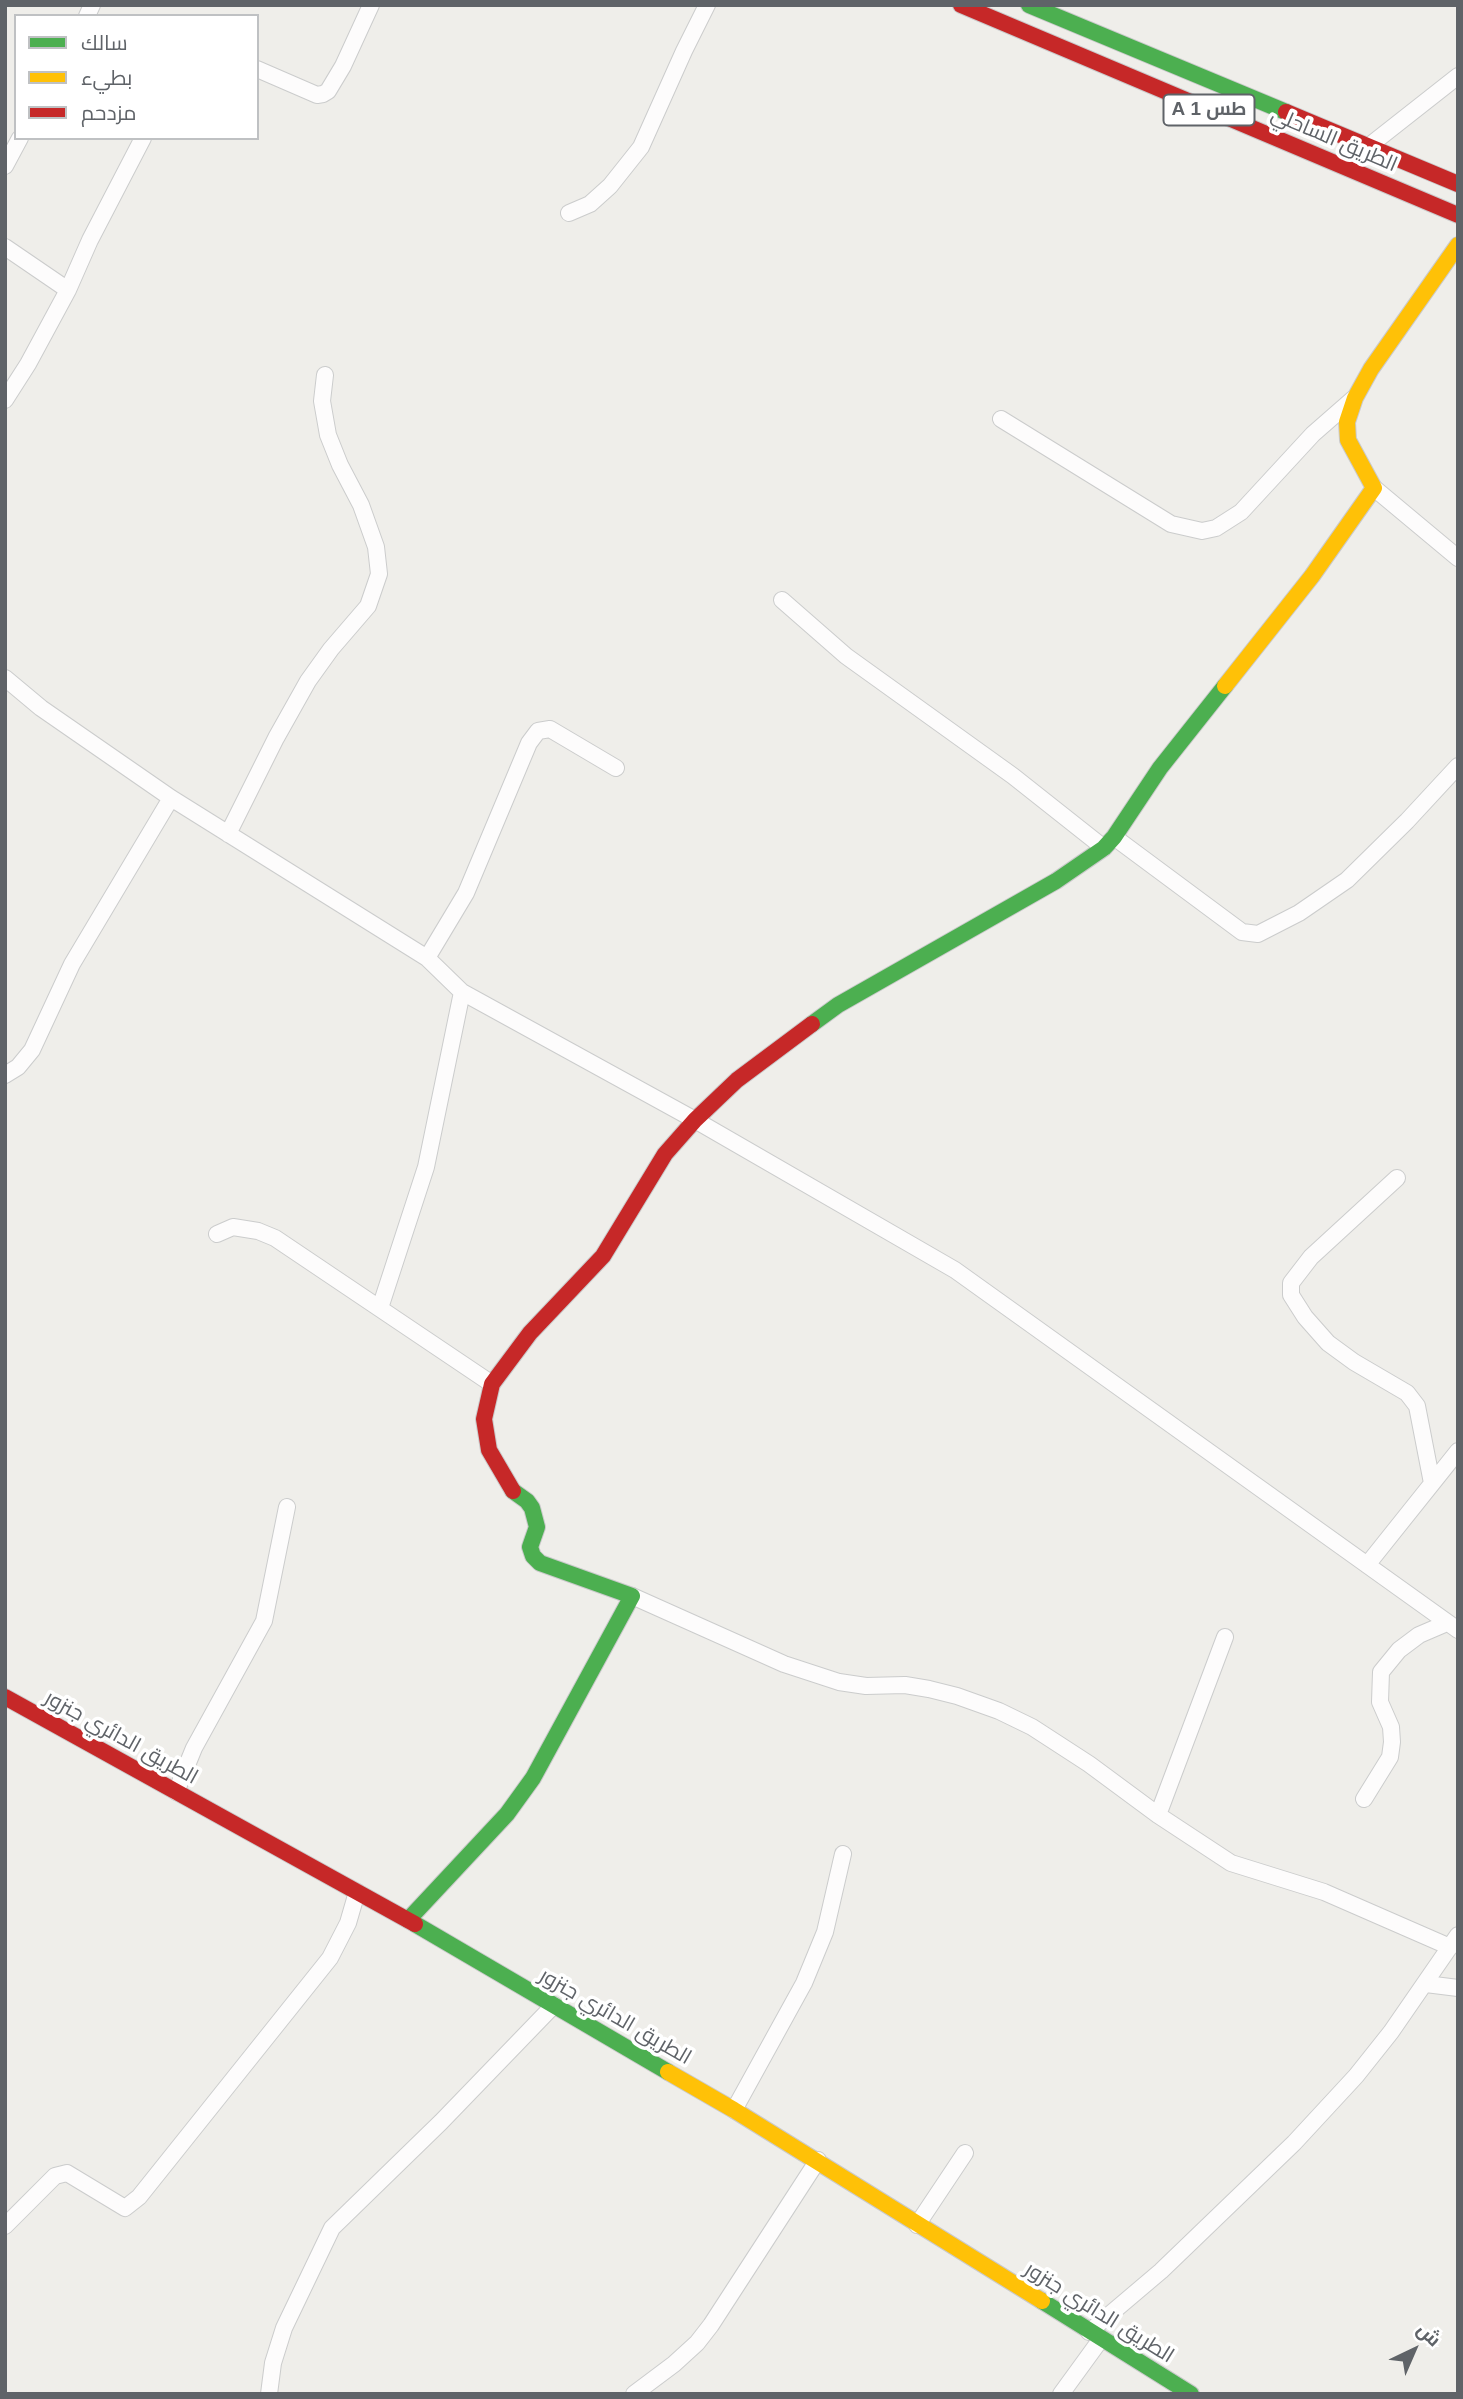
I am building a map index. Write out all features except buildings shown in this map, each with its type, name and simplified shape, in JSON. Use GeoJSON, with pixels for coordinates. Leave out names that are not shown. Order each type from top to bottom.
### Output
{"type":"FeatureCollection","features":[{"type":"Feature","properties":{"kind":"main road","name":"الطريق الساحلي"},"geometry":{"type":"LineString","coordinates":[[961,5],[1458,215]]}},
{"type":"Feature","properties":{"kind":"main road","name":"الطريق الساحلي"},"geometry":{"type":"LineString","coordinates":[[1029,5],[1458,184]]}},
{"type":"Feature","properties":{"kind":"main road"},"geometry":{"type":"LineString","coordinates":[[408,1920],[507,1814],[533,1778],[632,1596],[558,1572],[540,1563],[533,1556],[530,1546],[537,1527],[532,1508],[510,1489],[489,1450],[484,1419],[492,1384],[530,1332],[603,1256],[665,1154],[695,1120],[737,1080],[838,1005],[1056,881],[1109,842],[1160,768],[1312,576],[1374,488],[1348,440],[1347,422],[1355,398],[1371,369],[1458,245]]}},
{"type":"Feature","properties":{"kind":"main road","name":"الطريق الدائري جنزور"},"geometry":{"type":"LineString","coordinates":[[5,1697],[408,1920],[734,2110],[1191,2394]]}},
{"type":"Feature","properties":{"kind":"street"},"geometry":{"type":"LineString","coordinates":[[259,70],[317,95],[323,94],[328,91],[342,66],[371,5]]}},
{"type":"Feature","properties":{"kind":"street"},"geometry":{"type":"LineString","coordinates":[[569,213],[590,204],[610,186],[640,148],[707,5]]}},
{"type":"Feature","properties":{"kind":"street"},"geometry":{"type":"LineString","coordinates":[[1369,146],[1458,76]]}},
{"type":"Feature","properties":{"kind":"street"},"geometry":{"type":"LineString","coordinates":[[5,166],[19,140]]}},
{"type":"Feature","properties":{"kind":"street"},"geometry":{"type":"LineString","coordinates":[[5,400],[28,364],[68,289],[142,140]]}},
{"type":"Feature","properties":{"kind":"street"},"geometry":{"type":"LineString","coordinates":[[5,247],[68,289]]}},
{"type":"Feature","properties":{"kind":"street"},"geometry":{"type":"LineString","coordinates":[[228,834],[308,681],[368,606],[379,574],[376,547],[365,515],[328,435],[322,401],[325,375]]}},
{"type":"Feature","properties":{"kind":"street"},"geometry":{"type":"LineString","coordinates":[[1000,419],[1171,524],[1188,530],[1202,531],[1216,528],[1241,512],[1313,434],[1355,398]]}},
{"type":"Feature","properties":{"kind":"street"},"geometry":{"type":"LineString","coordinates":[[1374,488],[1458,558]]}},
{"type":"Feature","properties":{"kind":"street"},"geometry":{"type":"LineString","coordinates":[[782,600],[846,656],[992,761],[1242,932],[1258,934],[1299,913],[1347,880],[1408,821],[1458,766]]}},
{"type":"Feature","properties":{"kind":"street"},"geometry":{"type":"LineString","coordinates":[[5,678],[41,708],[171,798],[427,958],[462,992],[695,1120],[955,1270],[1452,1626]]}},
{"type":"Feature","properties":{"kind":"street"},"geometry":{"type":"LineString","coordinates":[[427,958],[466,893],[529,743],[538,731],[550,729],[616,768]]}},
{"type":"Feature","properties":{"kind":"street"},"geometry":{"type":"LineString","coordinates":[[5,1074],[18,1066],[32,1050],[72,964],[171,798]]}},
{"type":"Feature","properties":{"kind":"street"},"geometry":{"type":"LineString","coordinates":[[380,1308],[426,1167],[462,992]]}},
{"type":"Feature","properties":{"kind":"street"},"geometry":{"type":"LineString","coordinates":[[1396,1178],[1311,1257],[1291,1283],[1291,1295],[1305,1317],[1328,1343],[1354,1362],[1407,1393],[1417,1406],[1432,1483]]}},
{"type":"Feature","properties":{"kind":"street"},"geometry":{"type":"LineString","coordinates":[[217,1234],[233,1227],[258,1231],[275,1238],[492,1384]]}},
{"type":"Feature","properties":{"kind":"street"},"geometry":{"type":"LineString","coordinates":[[1367,1565],[1458,1451]]}},
{"type":"Feature","properties":{"kind":"street"},"geometry":{"type":"LineString","coordinates":[[176,1792],[194,1748],[264,1621],[287,1507]]}},
{"type":"Feature","properties":{"kind":"street"},"geometry":{"type":"LineString","coordinates":[[632,1596],[784,1664],[839,1682],[866,1686],[905,1685],[929,1689],[999,1711],[1032,1727],[1089,1764],[1158,1815],[1231,1863],[1324,1892],[1454,1941],[1426,1984],[1356,2076],[1294,2143],[1095,2335],[1061,2394]]}},
{"type":"Feature","properties":{"kind":"street"},"geometry":{"type":"LineString","coordinates":[[1364,1799],[1390,1757],[1391,1727],[1380,1702],[1381,1672],[1399,1650],[1419,1635],[1452,1626]]}},
{"type":"Feature","properties":{"kind":"street"},"geometry":{"type":"LineString","coordinates":[[1158,1815],[1225,1637]]}},
{"type":"Feature","properties":{"kind":"street"},"geometry":{"type":"LineString","coordinates":[[734,2110],[804,1983],[825,1931],[843,1854]]}},
{"type":"Feature","properties":{"kind":"street"},"geometry":{"type":"LineString","coordinates":[[5,2226],[55,2176],[67,2173],[125,2208],[139,2197],[330,1958],[348,1923],[357,1892]]}},
{"type":"Feature","properties":{"kind":"street"},"geometry":{"type":"LineString","coordinates":[[1426,1984],[1458,1989]]}},
{"type":"Feature","properties":{"kind":"street"},"geometry":{"type":"LineString","coordinates":[[269,2394],[273,2363],[284,2328],[332,2228],[441,2122],[554,2005]]}},
{"type":"Feature","properties":{"kind":"street"},"geometry":{"type":"LineString","coordinates":[[917,2225],[965,2153]]}},
{"type":"Feature","properties":{"kind":"street"},"geometry":{"type":"LineString","coordinates":[[634,2394],[697,2343],[818,2160]]}},
{"type":"Feature","properties":{"kind":"traffic: fast"},"geometry":{"type":"LineString","coordinates":[[1029,5],[1286,112]]}},
{"type":"Feature","properties":{"kind":"traffic: fast"},"geometry":{"type":"LineString","coordinates":[[812,1024],[838,1005],[1056,881],[1104,848],[1160,768],[1225,686]]}},
{"type":"Feature","properties":{"kind":"traffic: fast"},"geometry":{"type":"LineString","coordinates":[[408,1920],[507,1814],[533,1778],[632,1596],[540,1563],[533,1556],[530,1547],[537,1527],[532,1508],[513,1491]]}},
{"type":"Feature","properties":{"kind":"traffic: fast"},"geometry":{"type":"LineString","coordinates":[[415,1924],[668,2072]]}},
{"type":"Feature","properties":{"kind":"traffic: fast"},"geometry":{"type":"LineString","coordinates":[[1042,2301],[1191,2394]]}},
{"type":"Feature","properties":{"kind":"traffic: slow"},"geometry":{"type":"LineString","coordinates":[[1225,686],[1312,576],[1374,488],[1348,440],[1347,422],[1355,398],[1371,369],[1458,245]]}},
{"type":"Feature","properties":{"kind":"traffic: slow"},"geometry":{"type":"LineString","coordinates":[[668,2072],[1042,2301]]}},
{"type":"Feature","properties":{"kind":"traffic: jam"},"geometry":{"type":"LineString","coordinates":[[961,5],[1458,215]]}},
{"type":"Feature","properties":{"kind":"traffic: jam"},"geometry":{"type":"LineString","coordinates":[[1286,112],[1458,184]]}},
{"type":"Feature","properties":{"kind":"traffic: jam"},"geometry":{"type":"LineString","coordinates":[[513,1491],[489,1450],[484,1419],[492,1384],[530,1333],[603,1256],[665,1154],[695,1120],[737,1080],[812,1024]]}},
{"type":"Feature","properties":{"kind":"traffic: jam"},"geometry":{"type":"LineString","coordinates":[[5,1697],[415,1924]]}}]}
